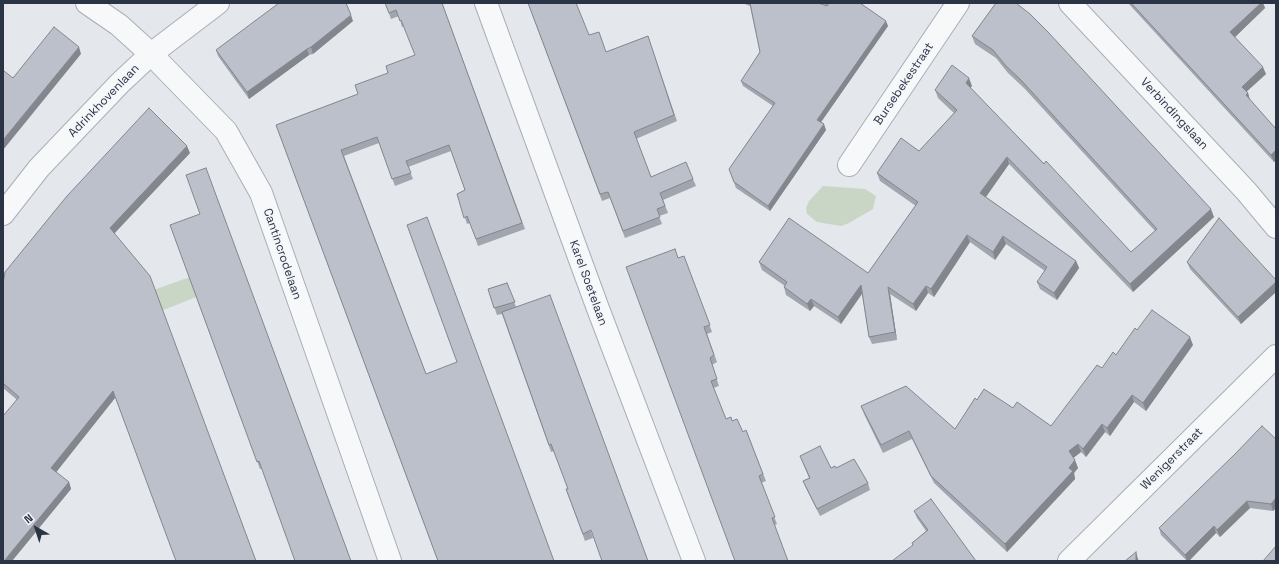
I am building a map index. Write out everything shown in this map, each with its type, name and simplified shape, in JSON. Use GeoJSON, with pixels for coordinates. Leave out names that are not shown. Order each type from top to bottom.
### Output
{"type":"FeatureCollection","features":[{"type":"Feature","properties":{"kind":"street","name":"Cantincrodelaan"},"geometry":{"type":"LineString","coordinates":[[87,3],[119,25],[151,54],[226,131],[261,193],[390,561]]}},
{"type":"Feature","properties":{"kind":"street","name":"Adrinkhovenlaan"},"geometry":{"type":"LineString","coordinates":[[3,214],[39,168],[120,83],[151,54],[218,3]]}},
{"type":"Feature","properties":{"kind":"street","name":"Karel Soetelaan"},"geometry":{"type":"LineString","coordinates":[[486,3],[599,313],[694,561]]}},
{"type":"Feature","properties":{"kind":"street","name":"Bursebekestraat"},"geometry":{"type":"LineString","coordinates":[[848,165],[958,3]]}},
{"type":"Feature","properties":{"kind":"street","name":"Verbindingslaan"},"geometry":{"type":"LineString","coordinates":[[1070,3],[1246,191],[1276,227]]}},
{"type":"Feature","properties":{"kind":"street","name":"Wenigerstraat"},"geometry":{"type":"LineString","coordinates":[[1069,561],[1276,356]]}},
{"type":"Feature","properties":{"kind":"green space"},"geometry":{"type":"Polygon","coordinates":[[[823,186],[865,189],[876,196],[873,209],[841,226],[817,222],[807,214],[806,208],[809,201],[823,186]]]}},
{"type":"Feature","properties":{"kind":"green space"},"geometry":{"type":"Polygon","coordinates":[[[196,275],[204,294],[143,318],[136,296],[196,275]]]}},
{"type":"Feature","properties":{"kind":"building"},"geometry":{"type":"Polygon","coordinates":[[[279,3],[346,3],[351,15],[311,47],[247,92],[216,50],[279,3]]]}},
{"type":"Feature","properties":{"kind":"building"},"geometry":{"type":"Polygon","coordinates":[[[385,3],[442,3],[522,223],[476,239],[467,216],[464,218],[457,194],[465,190],[449,145],[406,161],[411,173],[392,179],[377,137],[341,150],[426,374],[457,362],[407,225],[427,217],[554,561],[438,561],[276,125],[358,94],[355,85],[388,73],[386,66],[415,55],[396,10],[389,13],[385,3]]]}},
{"type":"Feature","properties":{"kind":"building"},"geometry":{"type":"Polygon","coordinates":[[[528,3],[576,3],[589,35],[599,32],[606,52],[648,36],[674,115],[634,132],[651,177],[686,162],[693,179],[660,193],[665,206],[657,209],[660,217],[623,231],[608,192],[600,194],[528,3]]]}},
{"type":"Feature","properties":{"kind":"building"},"geometry":{"type":"Polygon","coordinates":[[[750,3],[818,3],[827,6],[829,3],[860,3],[886,21],[817,120],[824,124],[768,206],[734,182],[729,169],[775,103],[741,81],[760,52],[750,3]]]}},
{"type":"Feature","properties":{"kind":"building"},"geometry":{"type":"Polygon","coordinates":[[[996,3],[1016,3],[1030,14],[1211,209],[1130,284],[1007,157],[980,193],[1076,261],[1054,293],[1037,282],[1047,267],[1003,236],[993,252],[967,235],[931,289],[926,286],[913,304],[888,287],[895,332],[869,337],[861,285],[838,317],[811,299],[807,304],[784,287],[787,282],[759,262],[789,218],[868,273],[918,202],[877,173],[901,138],[919,151],[957,110],[935,90],[952,65],[969,78],[966,83],[1044,164],[1046,161],[1131,252],[1157,229],[1021,80],[1006,66],[993,50],[972,36],[996,3]]]}},
{"type":"Feature","properties":{"kind":"building"},"geometry":{"type":"Polygon","coordinates":[[[1131,3],[1261,3],[1230,32],[1263,67],[1242,87],[1248,93],[1246,95],[1276,129],[1276,150],[1271,155],[1131,3]]]}},
{"type":"Feature","properties":{"kind":"building"},"geometry":{"type":"Polygon","coordinates":[[[54,27],[79,47],[3,140],[3,72],[4,71],[13,78],[54,27]]]}},
{"type":"Feature","properties":{"kind":"building"},"geometry":{"type":"Polygon","coordinates":[[[149,108],[187,146],[110,228],[150,276],[256,561],[176,561],[113,391],[51,468],[69,482],[3,561],[3,416],[19,397],[3,383],[3,283],[5,272],[67,196],[149,108]]]}},
{"type":"Feature","properties":{"kind":"building"},"geometry":{"type":"Polygon","coordinates":[[[206,168],[351,561],[295,561],[259,461],[257,462],[170,225],[200,214],[186,175],[206,168]]]}},
{"type":"Feature","properties":{"kind":"building"},"geometry":{"type":"Polygon","coordinates":[[[1219,218],[1276,280],[1276,282],[1238,317],[1187,262],[1219,218]]]}},
{"type":"Feature","properties":{"kind":"building"},"geometry":{"type":"Polygon","coordinates":[[[675,249],[678,258],[684,256],[710,325],[704,327],[714,355],[710,358],[717,379],[711,381],[726,419],[731,417],[732,421],[737,419],[743,432],[746,430],[763,474],[759,476],[775,517],[772,518],[788,561],[735,561],[626,267],[675,249]]]}},
{"type":"Feature","properties":{"kind":"building"},"geometry":{"type":"Polygon","coordinates":[[[507,283],[515,302],[494,308],[488,289],[507,283]]]}},
{"type":"Feature","properties":{"kind":"building"},"geometry":{"type":"Polygon","coordinates":[[[550,295],[648,561],[602,561],[591,530],[583,534],[551,444],[549,445],[502,312],[550,295]]]}},
{"type":"Feature","properties":{"kind":"building"},"geometry":{"type":"Polygon","coordinates":[[[1152,310],[1190,337],[1143,403],[1132,395],[1107,428],[1102,424],[1083,449],[1078,444],[1069,451],[1075,460],[1069,468],[1073,471],[1005,544],[931,476],[909,431],[881,445],[861,406],[906,386],[955,429],[975,398],[977,400],[984,389],[1013,408],[1017,402],[1051,426],[1097,365],[1102,368],[1113,352],[1116,355],[1135,328],[1137,330],[1152,310]]]}},
{"type":"Feature","properties":{"kind":"building"},"geometry":{"type":"Polygon","coordinates":[[[1262,426],[1276,439],[1276,498],[1271,504],[1247,501],[1217,530],[1214,526],[1185,555],[1159,528],[1262,426]]]}},
{"type":"Feature","properties":{"kind":"building"},"geometry":{"type":"Polygon","coordinates":[[[820,446],[831,468],[835,466],[836,468],[854,459],[868,483],[817,509],[803,481],[810,478],[800,456],[820,446]]]}},
{"type":"Feature","properties":{"kind":"building"},"geometry":{"type":"Polygon","coordinates":[[[931,499],[976,561],[892,561],[913,545],[912,543],[928,530],[914,511],[931,499]]]}},
{"type":"Feature","properties":{"kind":"building"},"geometry":{"type":"Polygon","coordinates":[[[1276,546],[1276,561],[1263,561],[1276,546]]]}},
{"type":"Feature","properties":{"kind":"building"},"geometry":{"type":"Polygon","coordinates":[[[1136,552],[1136,561],[1125,561],[1136,552]]]}}]}
